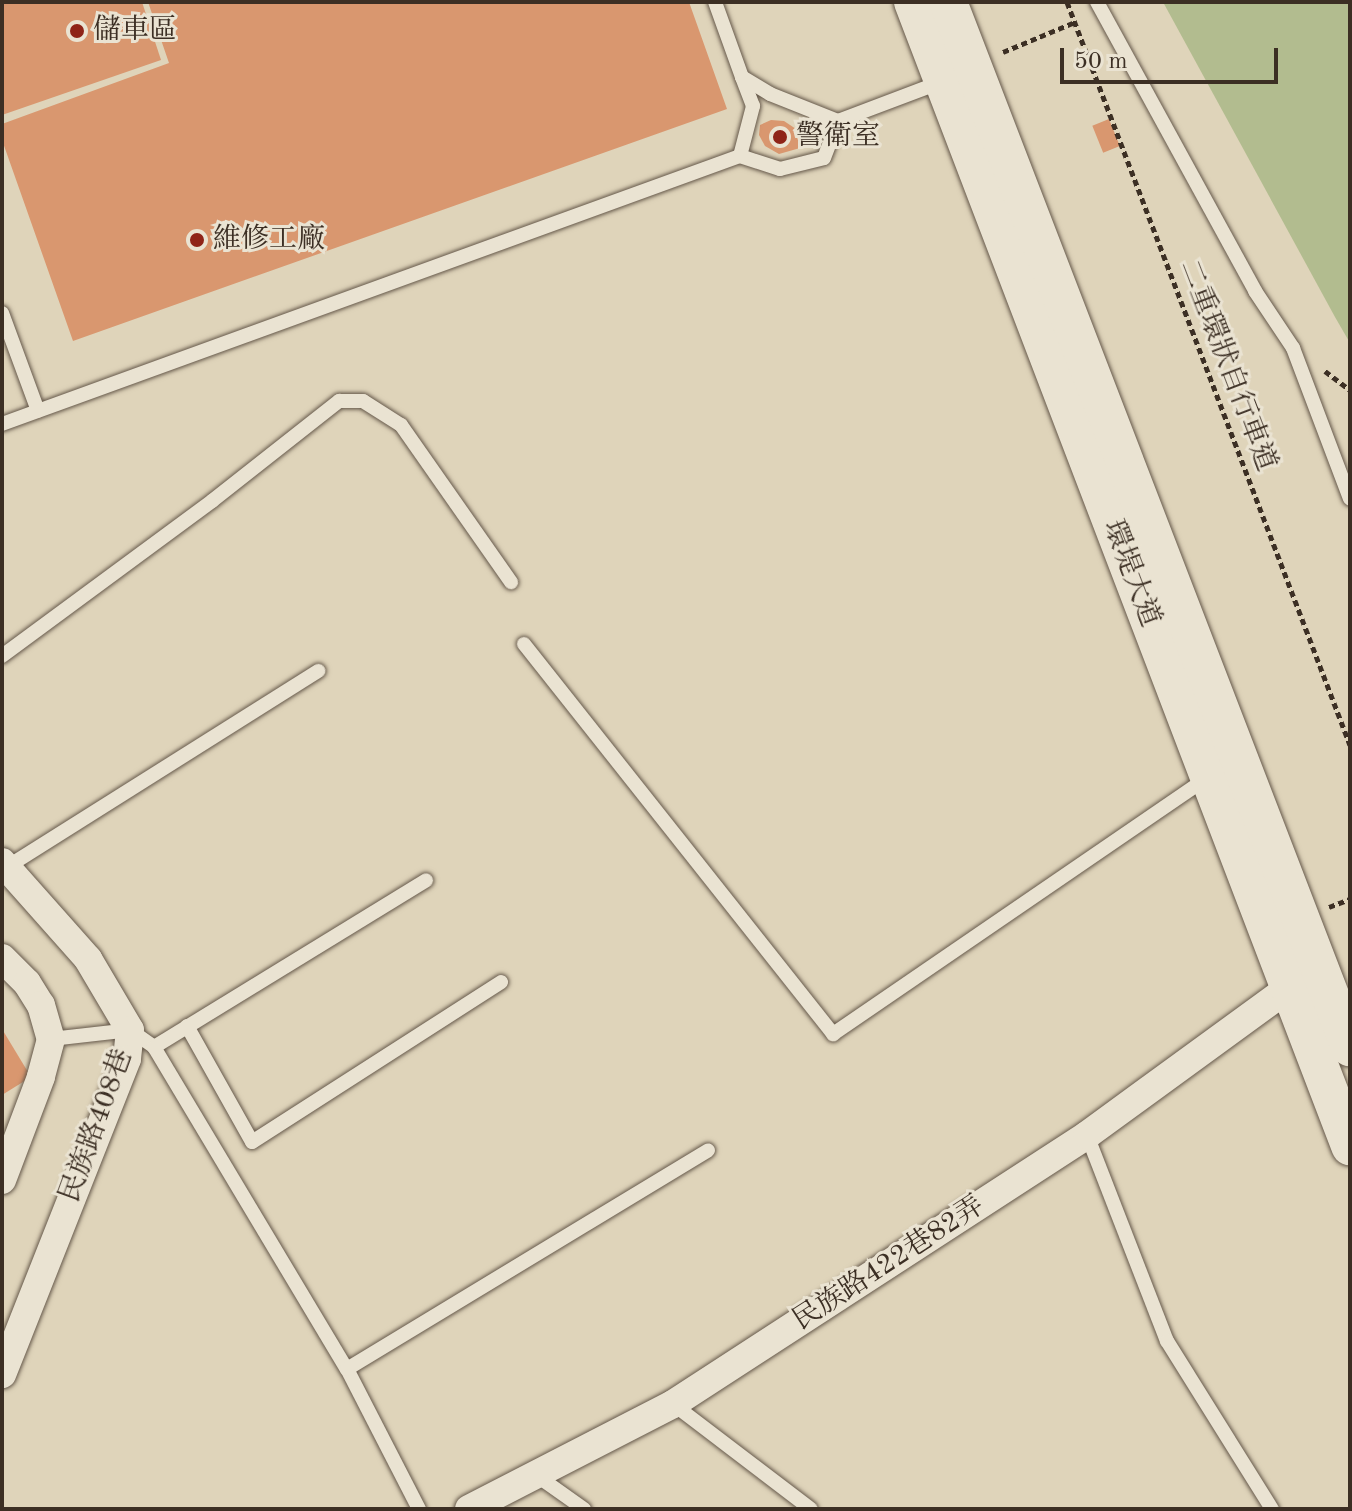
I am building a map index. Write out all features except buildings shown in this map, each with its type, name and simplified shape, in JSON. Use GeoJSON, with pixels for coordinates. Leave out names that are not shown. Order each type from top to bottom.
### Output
{"type":"FeatureCollection","features":[{"type":"Feature","properties":{"kind":"street","name":"環堤大道"},"geometry":{"type":"LineString","coordinates":[[913,2],[970,69]]}},
{"type":"Feature","properties":{"kind":"street","name":"環堤大道"},"geometry":{"type":"LineString","coordinates":[[948,2],[1008,208],[1210,776],[1306,981],[1350,1047]]}},
{"type":"Feature","properties":{"kind":"street","name":"環堤大道"},"geometry":{"type":"LineString","coordinates":[[1008,208],[1306,981],[1350,1146]]}},
{"type":"Feature","properties":{"kind":"street","name":"民族路408巷"},"geometry":{"type":"LineString","coordinates":[[2,1374],[127,1059],[130,1030],[88,959],[4,864]]}},
{"type":"Feature","properties":{"kind":"street"},"geometry":{"type":"LineString","coordinates":[[2,958],[27,983],[41,1005],[51,1039],[14,1121],[2,1180]]}},
{"type":"Feature","properties":{"kind":"street","name":"民族路422巷82弄"},"geometry":{"type":"LineString","coordinates":[[469,1509],[673,1404],[1087,1135],[1306,981]]}},
{"type":"Feature","properties":{"kind":"lane"},"geometry":{"type":"LineString","coordinates":[[715,2],[753,106],[740,156]]}},
{"type":"Feature","properties":{"kind":"lane"},"geometry":{"type":"LineString","coordinates":[[1097,2],[1255,291],[1293,348],[1350,499]]}},
{"type":"Feature","properties":{"kind":"lane"},"geometry":{"type":"LineString","coordinates":[[742,77],[770,94],[838,121],[970,69]]}},
{"type":"Feature","properties":{"kind":"lane"},"geometry":{"type":"LineString","coordinates":[[2,424],[740,156],[780,169],[824,158],[838,121]]}},
{"type":"Feature","properties":{"kind":"lane"},"geometry":{"type":"LineString","coordinates":[[2,313],[6,335],[38,411]]}},
{"type":"Feature","properties":{"kind":"lane"},"geometry":{"type":"LineString","coordinates":[[2,656],[212,501],[339,401],[363,401],[401,425],[511,582]]}},
{"type":"Feature","properties":{"kind":"lane"},"geometry":{"type":"LineString","coordinates":[[524,644],[833,1034],[1210,776]]}},
{"type":"Feature","properties":{"kind":"lane"},"geometry":{"type":"LineString","coordinates":[[4,864],[318,671]]}},
{"type":"Feature","properties":{"kind":"lane"},"geometry":{"type":"LineString","coordinates":[[154,1047],[426,880]]}},
{"type":"Feature","properties":{"kind":"lane"},"geometry":{"type":"LineString","coordinates":[[187,1026],[252,1142],[501,982]]}},
{"type":"Feature","properties":{"kind":"lane"},"geometry":{"type":"LineString","coordinates":[[51,1039],[130,1030],[154,1047],[347,1369],[419,1509]]}},
{"type":"Feature","properties":{"kind":"lane"},"geometry":{"type":"LineString","coordinates":[[1087,1135],[1167,1341],[1272,1509]]}},
{"type":"Feature","properties":{"kind":"lane"},"geometry":{"type":"LineString","coordinates":[[347,1369],[708,1150]]}},
{"type":"Feature","properties":{"kind":"lane"},"geometry":{"type":"LineString","coordinates":[[673,1404],[811,1509]]}},
{"type":"Feature","properties":{"kind":"lane"},"geometry":{"type":"LineString","coordinates":[[536,1475],[584,1509]]}},
{"type":"Feature","properties":{"kind":"path","name":"二重環狀自行車道"},"geometry":{"type":"LineString","coordinates":[[1067,2],[1350,745]]}},
{"type":"Feature","properties":{"kind":"path"},"geometry":{"type":"LineString","coordinates":[[970,69],[1075,22]]}},
{"type":"Feature","properties":{"kind":"path"},"geometry":{"type":"LineString","coordinates":[[1321,911],[1350,899]]}},
{"type":"Feature","properties":{"kind":"green space"},"geometry":{"type":"Polygon","coordinates":[[[1163,2],[1350,2],[1350,343],[1335,317],[1163,2]]]}},
{"type":"Feature","properties":{"kind":"place","name":"儲車區"},"geometry":{"type":"Point","coordinates":[77,31]}},
{"type":"Feature","properties":{"kind":"place","name":"警衛室"},"geometry":{"type":"Point","coordinates":[780,137]}},
{"type":"Feature","properties":{"kind":"place","name":"維修工廠"},"geometry":{"type":"Point","coordinates":[197,240]}}]}
